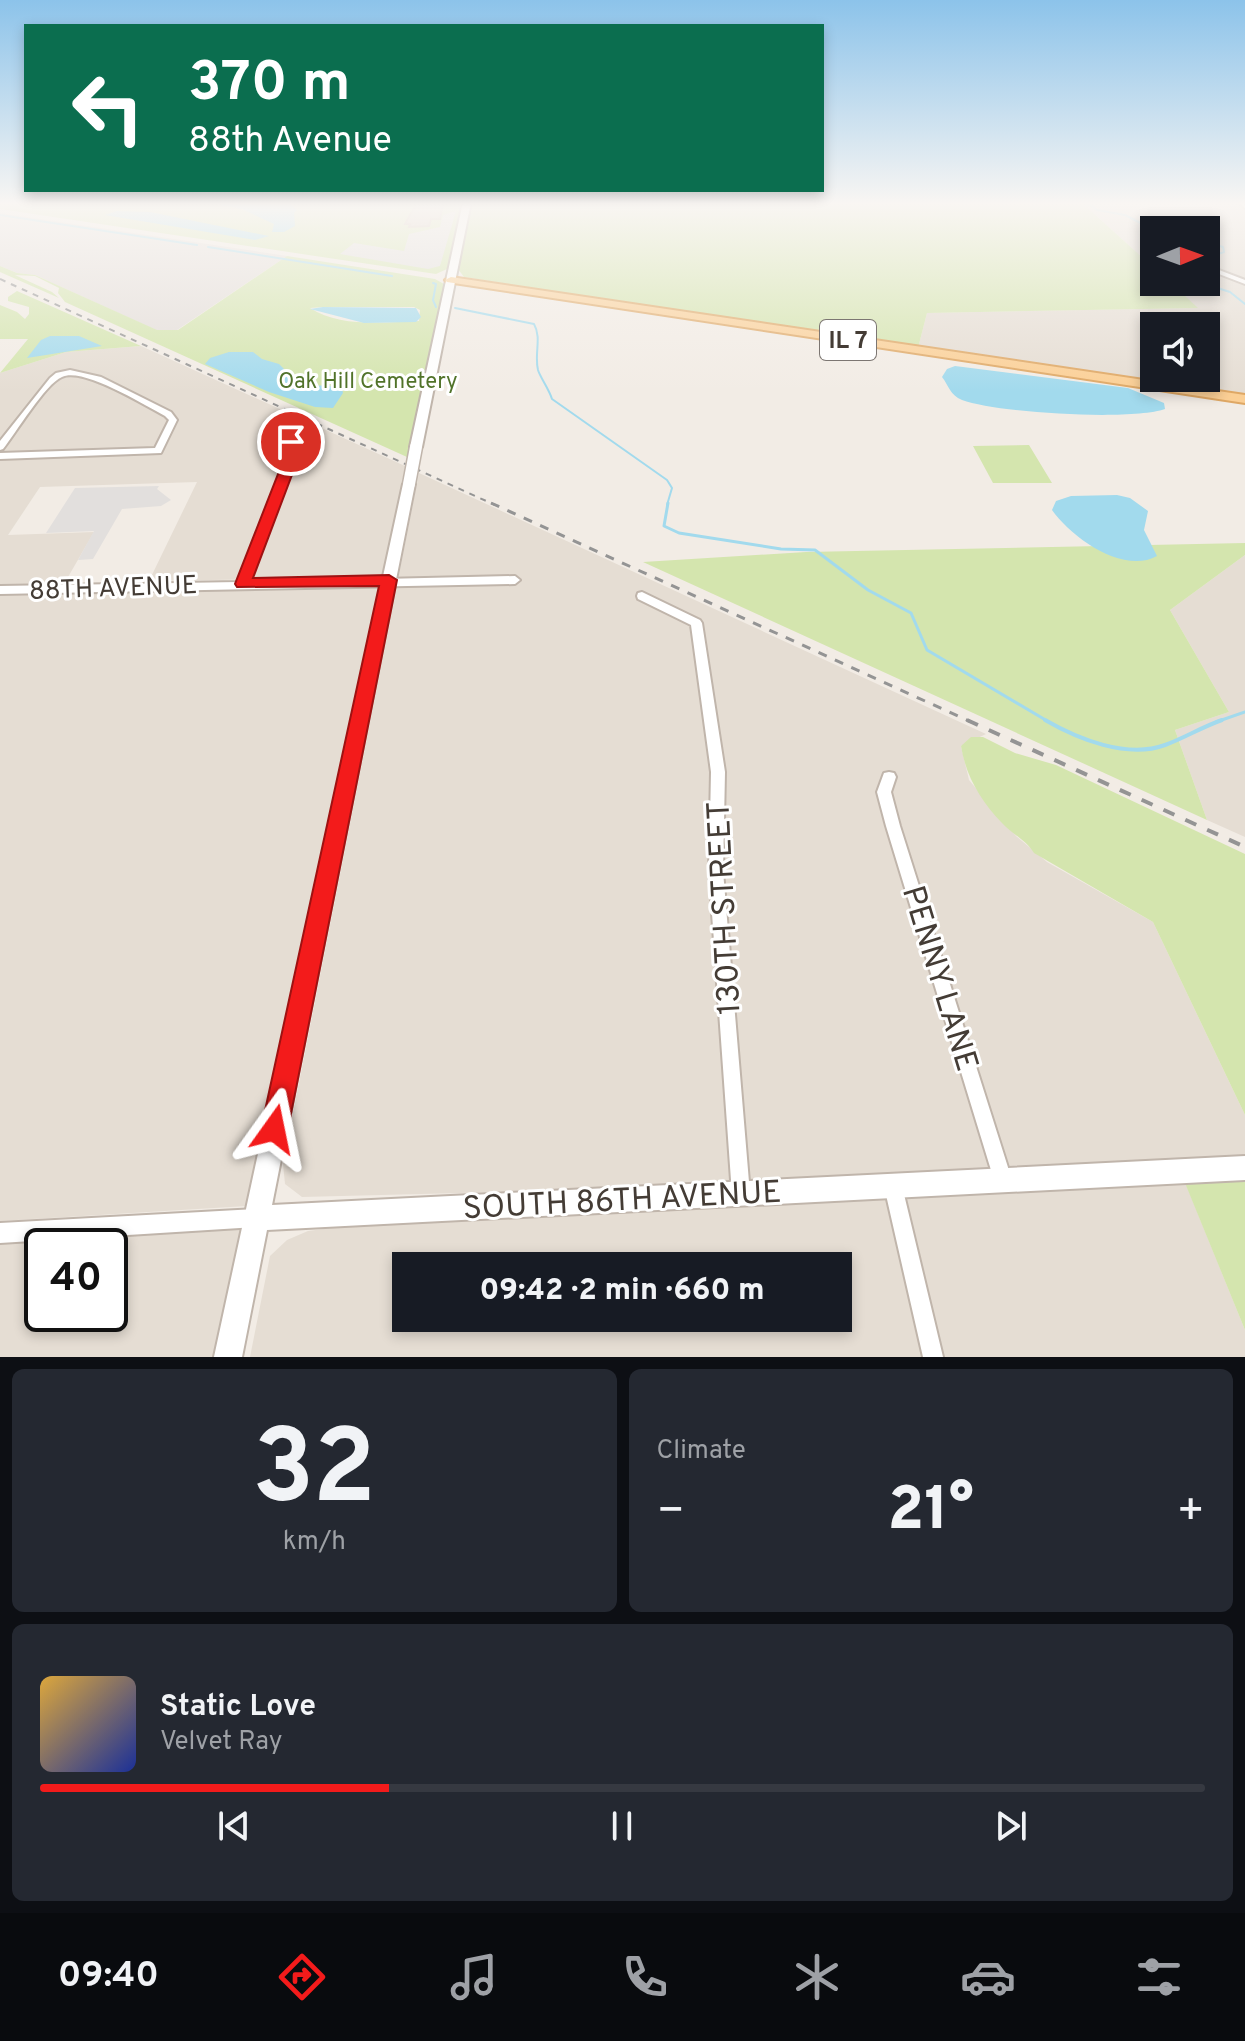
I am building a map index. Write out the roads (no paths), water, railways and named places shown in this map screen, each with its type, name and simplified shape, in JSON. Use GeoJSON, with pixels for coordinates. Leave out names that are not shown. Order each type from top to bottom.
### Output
{"type":"FeatureCollection","features":[{"type":"Feature","properties":{"kind":"main road","name":"IL 7"},"geometry":{"type":"LineString","coordinates":[[451,280],[1245,399]]}},
{"type":"Feature","properties":{"kind":"street"},"geometry":{"type":"LineString","coordinates":[[228,1357],[454,265]]}},
{"type":"Feature","properties":{"kind":"street"},"geometry":{"type":"LineString","coordinates":[[1220,272],[1245,282]]}},
{"type":"Feature","properties":{"kind":"street"},"geometry":{"type":"LineString","coordinates":[[0,447],[53,379],[68,372],[89,375],[172,417],[173,424],[158,451],[0,456]]}},
{"type":"Feature","properties":{"kind":"street"},"geometry":{"type":"LineString","coordinates":[[243,584],[294,451],[291,442]]}},
{"type":"Feature","properties":{"kind":"street","name":"88TH AVENUE"},"geometry":{"type":"LineString","coordinates":[[0,590],[389,580],[515,580]]}},
{"type":"Feature","properties":{"kind":"street","name":"130TH STREET"},"geometry":{"type":"LineString","coordinates":[[642,596],[696,623],[718,772],[716,871],[741,1194]]}},
{"type":"Feature","properties":{"kind":"street","name":"PENNY LANE"},"geometry":{"type":"LineString","coordinates":[[889,777],[884,792],[890,814],[1003,1180]]}},
{"type":"Feature","properties":{"kind":"street","name":"SOUTH 86TH AVENUE"},"geometry":{"type":"LineString","coordinates":[[0,1233],[1245,1168]]}},
{"type":"Feature","properties":{"kind":"street"},"geometry":{"type":"LineString","coordinates":[[893,1186],[933,1357]]}},
{"type":"Feature","properties":{"kind":"water"},"geometry":{"type":"Polygon","coordinates":[[[416,308],[421,317],[416,322],[364,323],[310,309],[416,308]]]}},
{"type":"Feature","properties":{"kind":"water"},"geometry":{"type":"Polygon","coordinates":[[[50,336],[79,336],[102,346],[27,358],[41,340],[50,336]]]}},
{"type":"Feature","properties":{"kind":"water"},"geometry":{"type":"Polygon","coordinates":[[[229,352],[253,352],[262,359],[279,364],[298,383],[282,390],[325,385],[342,389],[343,393],[333,408],[315,407],[269,392],[205,364],[210,358],[229,352]]]}},
{"type":"Feature","properties":{"kind":"water"},"geometry":{"type":"Polygon","coordinates":[[[955,366],[1128,388],[1164,403],[1165,409],[1148,413],[1095,415],[979,405],[955,396],[942,377],[947,369],[955,366]]]}},
{"type":"Feature","properties":{"kind":"water"},"geometry":{"type":"Polygon","coordinates":[[[1117,495],[1130,498],[1148,511],[1144,530],[1157,556],[1144,561],[1114,557],[1085,541],[1052,510],[1056,501],[1071,496],[1117,495]]]}},
{"type":"Feature","properties":{"kind":"waterway"},"geometry":{"type":"LineString","coordinates":[[324,265],[392,276]]}},
{"type":"Feature","properties":{"kind":"waterway"},"geometry":{"type":"LineString","coordinates":[[433,283],[436,284],[433,300],[436,307]]}},
{"type":"Feature","properties":{"kind":"waterway"},"geometry":{"type":"LineString","coordinates":[[1220,289],[1230,292],[1245,304]]}},
{"type":"Feature","properties":{"kind":"waterway"},"geometry":{"type":"LineString","coordinates":[[455,308],[534,324],[538,370],[552,399],[667,480],[672,488],[667,505]]}},
{"type":"Feature","properties":{"kind":"waterway"},"geometry":{"type":"LineString","coordinates":[[668,503],[664,526],[679,533],[781,549],[815,550],[868,590],[911,613],[927,650],[1049,722]]}},
{"type":"Feature","properties":{"kind":"waterway"},"geometry":{"type":"LineString","coordinates":[[1216,722],[1245,712]]}},
{"type":"Feature","properties":{"kind":"waterway"},"geometry":{"type":"LineString","coordinates":[[1045,720],[1087,740],[1135,750],[1165,745],[1222,720]]}},
{"type":"Feature","properties":{"kind":"railway"},"geometry":{"type":"LineString","coordinates":[[0,279],[495,505]]}},
{"type":"Feature","properties":{"kind":"railway"},"geometry":{"type":"LineString","coordinates":[[491,503],[971,722]]}},
{"type":"Feature","properties":{"kind":"railway"},"geometry":{"type":"LineString","coordinates":[[967,720],[1245,847]]}},
{"type":"Feature","properties":{"kind":"park label","name":"Oak Hill Cemetery"},"geometry":{"type":"Point","coordinates":[368,380]}}]}
